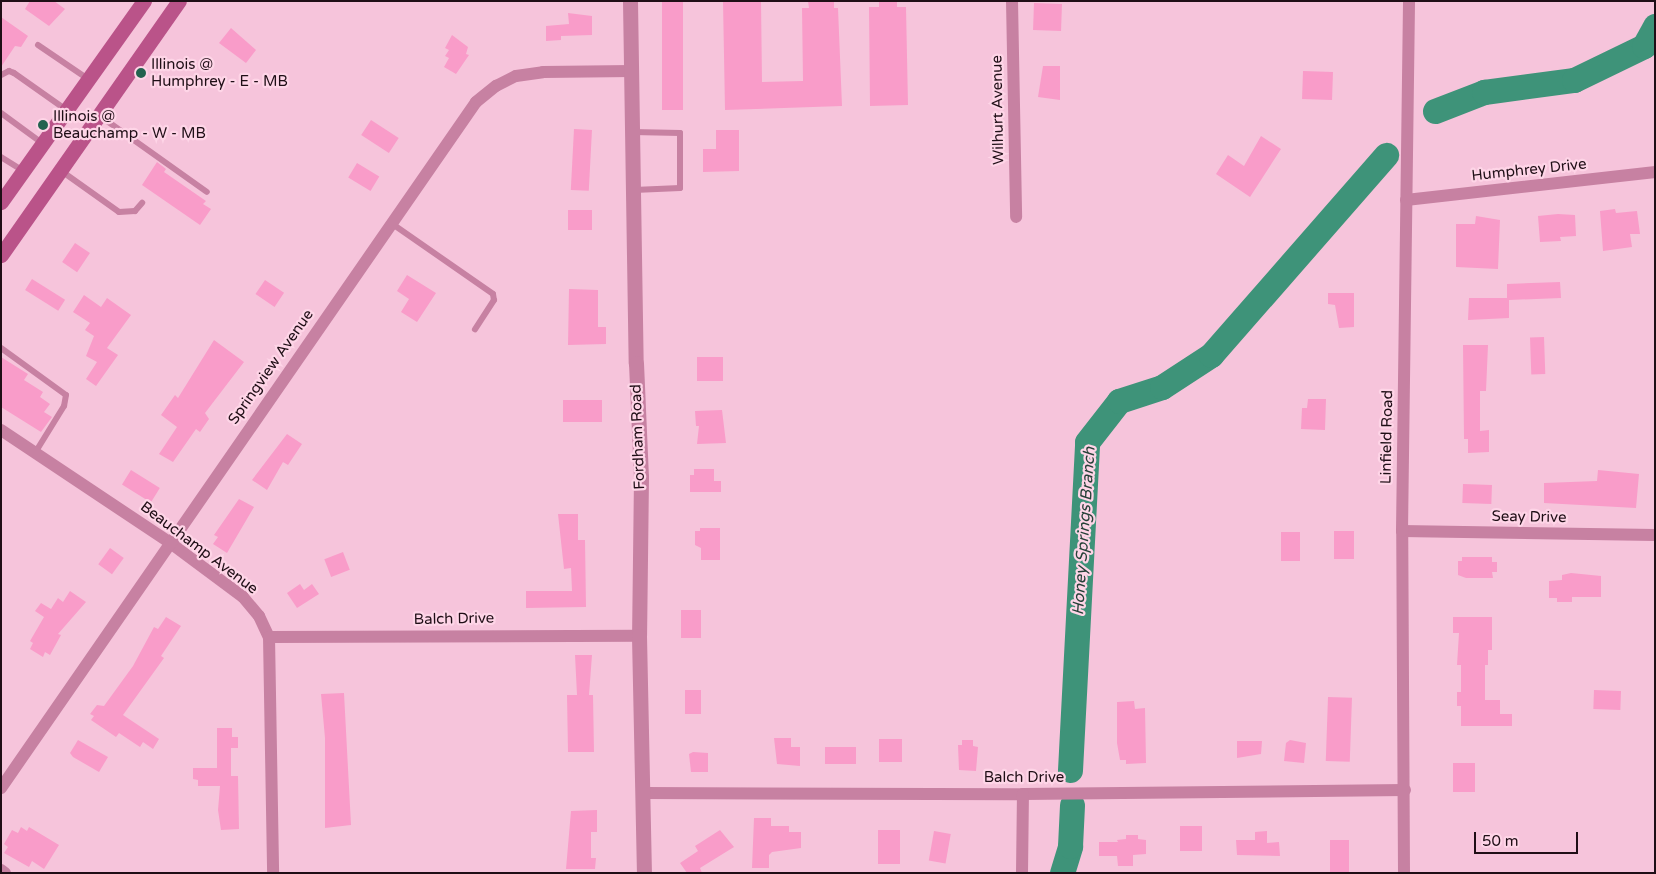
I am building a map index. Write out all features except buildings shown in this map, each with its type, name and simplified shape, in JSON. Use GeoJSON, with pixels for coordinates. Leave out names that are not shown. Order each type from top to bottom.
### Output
{"type":"FeatureCollection","features":[{"type":"Feature","properties":{"kind":"main road"},"geometry":{"type":"LineString","coordinates":[[1,202],[144,1]]}},
{"type":"Feature","properties":{"kind":"main road"},"geometry":{"type":"LineString","coordinates":[[1,255],[97,114],[179,1]]}},
{"type":"Feature","properties":{"kind":"street","name":"Fordham Road"},"geometry":{"type":"LineString","coordinates":[[630,1],[641,478],[639,636],[644,873]]}},
{"type":"Feature","properties":{"kind":"street","name":"Wilhurt Avenue"},"geometry":{"type":"LineString","coordinates":[[1012,1],[1016,217]]}},
{"type":"Feature","properties":{"kind":"street","name":"Linfield Road"},"geometry":{"type":"LineString","coordinates":[[1404,873],[1402,531],[1409,1]]}},
{"type":"Feature","properties":{"kind":"street","name":"Springview Avenue"},"geometry":{"type":"LineString","coordinates":[[1,788],[169,542],[476,102],[496,86],[516,76],[543,72],[632,71]]}},
{"type":"Feature","properties":{"kind":"street","name":"Humphrey Drive"},"geometry":{"type":"LineString","coordinates":[[1406,200],[1655,172]]}},
{"type":"Feature","properties":{"kind":"street","name":"Beauchamp Avenue"},"geometry":{"type":"LineString","coordinates":[[1,430],[34,454],[169,542],[243,597],[259,616],[270,637],[273,873]]}},
{"type":"Feature","properties":{"kind":"street","name":"Seay Drive"},"geometry":{"type":"LineString","coordinates":[[1402,531],[1655,535]]}},
{"type":"Feature","properties":{"kind":"street","name":"Balch Drive"},"geometry":{"type":"LineString","coordinates":[[270,637],[639,636]]}},
{"type":"Feature","properties":{"kind":"street","name":"Balch Drive"},"geometry":{"type":"LineString","coordinates":[[643,793],[1023,794],[1405,790]]}},
{"type":"Feature","properties":{"kind":"street"},"geometry":{"type":"LineString","coordinates":[[1022,873],[1023,794]]}},
{"type":"Feature","properties":{"kind":"street"},"geometry":{"type":"LineString","coordinates":[[1,870],[5,873]]}},
{"type":"Feature","properties":{"kind":"lane"},"geometry":{"type":"LineString","coordinates":[[38,44],[88,79]]}},
{"type":"Feature","properties":{"kind":"lane"},"geometry":{"type":"LineString","coordinates":[[1,75],[9,71],[14,73],[66,109]]}},
{"type":"Feature","properties":{"kind":"lane"},"geometry":{"type":"LineString","coordinates":[[1,113],[42,142]]}},
{"type":"Feature","properties":{"kind":"lane"},"geometry":{"type":"LineString","coordinates":[[97,114],[207,192]]}},
{"type":"Feature","properties":{"kind":"lane"},"geometry":{"type":"LineString","coordinates":[[633,132],[680,132],[680,188],[634,190]]}},
{"type":"Feature","properties":{"kind":"lane"},"geometry":{"type":"LineString","coordinates":[[1,157],[23,171]]}},
{"type":"Feature","properties":{"kind":"lane"},"geometry":{"type":"LineString","coordinates":[[59,170],[119,212],[135,211],[142,202]]}},
{"type":"Feature","properties":{"kind":"lane"},"geometry":{"type":"LineString","coordinates":[[391,223],[493,294],[494,300],[474,329]]}},
{"type":"Feature","properties":{"kind":"lane"},"geometry":{"type":"LineString","coordinates":[[1,348],[66,395],[64,406],[34,454]]}},
{"type":"Feature","properties":{"kind":"waterway","name":"Honey Springs Branch"},"geometry":{"type":"LineString","coordinates":[[1435,111],[1484,92],[1574,80],[1644,46],[1655,26]]}},
{"type":"Feature","properties":{"kind":"waterway","name":"Honey Springs Branch"},"geometry":{"type":"LineString","coordinates":[[1070,770],[1087,442],[1119,401],[1162,387],[1211,355],[1386,155]]}},
{"type":"Feature","properties":{"kind":"waterway","name":"Honey Springs Branch"},"geometry":{"type":"LineString","coordinates":[[1062,873],[1070,846],[1072,805]]}},
{"type":"Feature","properties":{"kind":"place","name":"Illinois @ Humphrey - E - MB"},"geometry":{"type":"Point","coordinates":[141,73]}},
{"type":"Feature","properties":{"kind":"place","name":"Illinois @ Beauchamp - W - MB"},"geometry":{"type":"Point","coordinates":[43,125]}}]}
